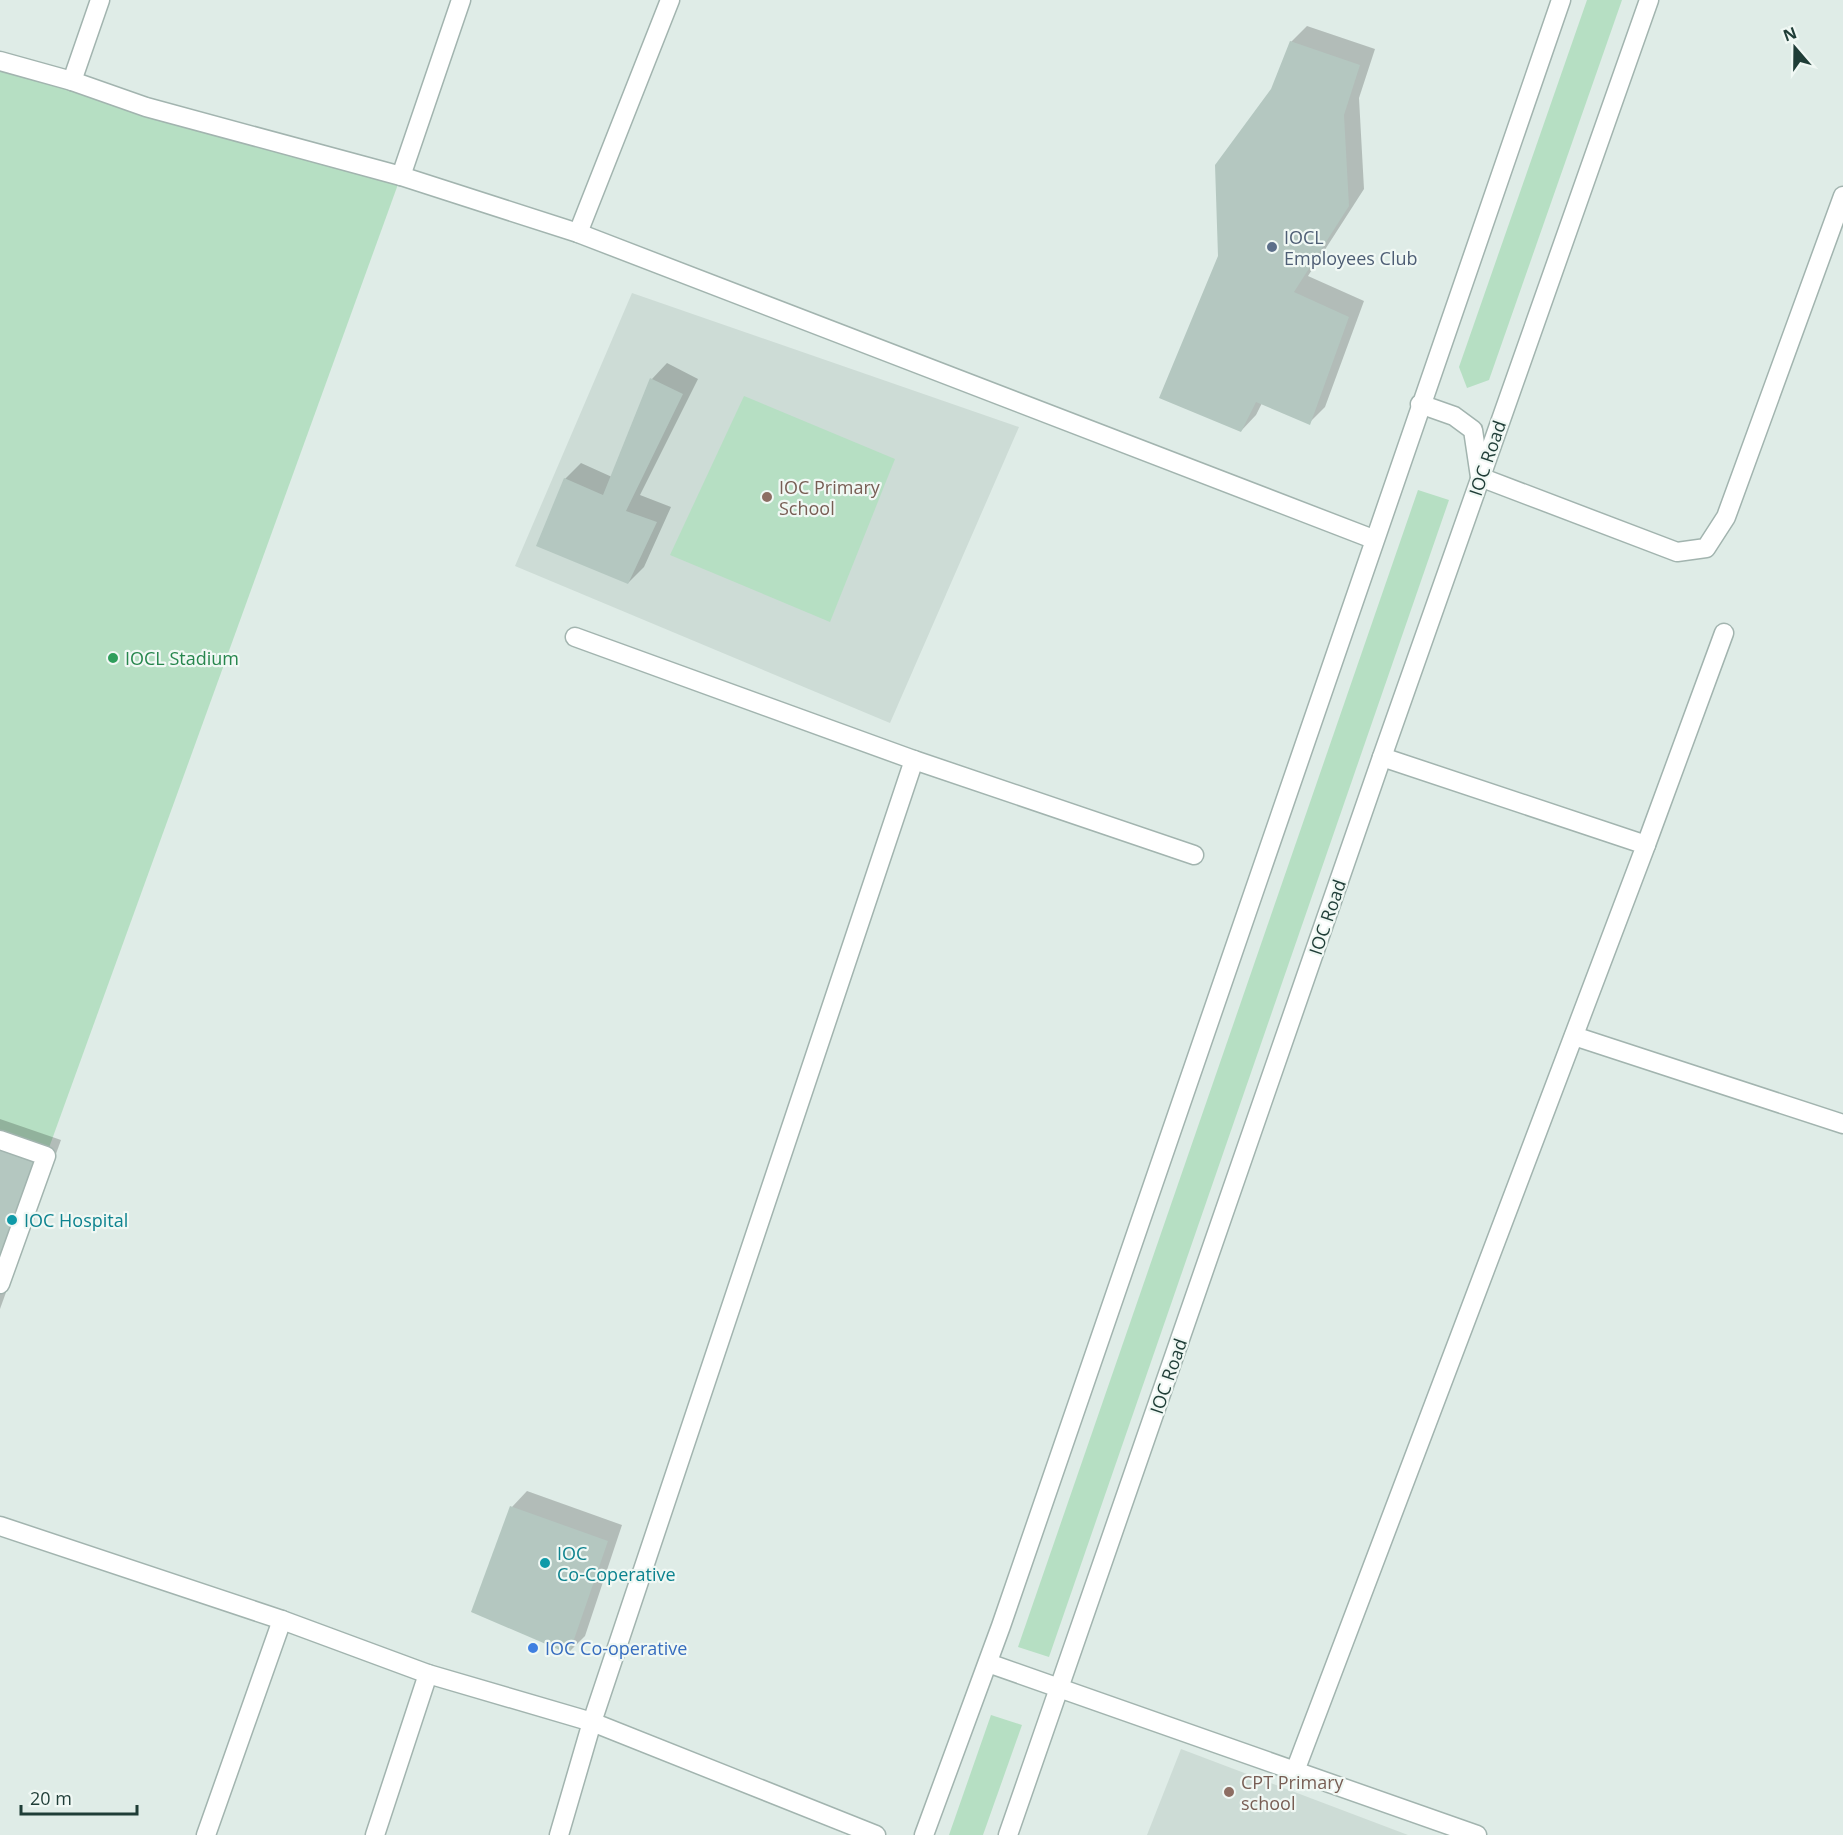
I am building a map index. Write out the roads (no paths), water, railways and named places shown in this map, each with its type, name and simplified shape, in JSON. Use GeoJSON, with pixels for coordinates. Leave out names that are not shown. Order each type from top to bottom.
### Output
{"type":"FeatureCollection","features":[{"type":"Feature","properties":{"kind":"street"},"geometry":{"type":"LineString","coordinates":[[72,81],[100,0]]}},
{"type":"Feature","properties":{"kind":"street"},"geometry":{"type":"LineString","coordinates":[[401,176],[460,0]]}},
{"type":"Feature","properties":{"kind":"street"},"geometry":{"type":"LineString","coordinates":[[578,233],[670,0]]}},
{"type":"Feature","properties":{"kind":"street"},"geometry":{"type":"LineString","coordinates":[[924,1835],[988,1663],[1373,538],[1561,0]]}},
{"type":"Feature","properties":{"kind":"street","name":"IOC Road"},"geometry":{"type":"LineString","coordinates":[[1008,1835],[1382,757],[1649,0]]}},
{"type":"Feature","properties":{"kind":"street"},"geometry":{"type":"LineString","coordinates":[[0,61],[72,81],[146,107],[401,176],[578,233],[1373,538]]}},
{"type":"Feature","properties":{"kind":"street"},"geometry":{"type":"LineString","coordinates":[[1420,404],[1454,416],[1473,430],[1480,477],[1677,552],[1706,548],[1726,517],[1835,243],[1843,196]]}},
{"type":"Feature","properties":{"kind":"street"},"geometry":{"type":"LineString","coordinates":[[1295,1771],[1724,633]]}},
{"type":"Feature","properties":{"kind":"street"},"geometry":{"type":"LineString","coordinates":[[575,637],[914,760],[1194,855]]}},
{"type":"Feature","properties":{"kind":"street"},"geometry":{"type":"LineString","coordinates":[[1382,757],[1646,845]]}},
{"type":"Feature","properties":{"kind":"street"},"geometry":{"type":"LineString","coordinates":[[559,1835],[592,1722],[914,760]]}},
{"type":"Feature","properties":{"kind":"street"},"geometry":{"type":"LineString","coordinates":[[1574,1035],[1843,1124]]}},
{"type":"Feature","properties":{"kind":"street"},"geometry":{"type":"LineString","coordinates":[[0,1140],[46,1156],[0,1284]]}},
{"type":"Feature","properties":{"kind":"street"},"geometry":{"type":"LineString","coordinates":[[0,1526],[282,1620],[428,1674],[592,1722],[876,1835]]}},
{"type":"Feature","properties":{"kind":"street"},"geometry":{"type":"LineString","coordinates":[[206,1835],[282,1620]]}},
{"type":"Feature","properties":{"kind":"street"},"geometry":{"type":"LineString","coordinates":[[988,1663],[1477,1835]]}},
{"type":"Feature","properties":{"kind":"street"},"geometry":{"type":"LineString","coordinates":[[375,1835],[428,1674]]}},
{"type":"Feature","properties":{"kind":"place","name":"IOCL Employees Club"},"geometry":{"type":"Point","coordinates":[1272,247]}},
{"type":"Feature","properties":{"kind":"place","name":"IOC Primary School"},"geometry":{"type":"Point","coordinates":[767,497]}},
{"type":"Feature","properties":{"kind":"place","name":"IOCL Stadium"},"geometry":{"type":"Point","coordinates":[113,658]}},
{"type":"Feature","properties":{"kind":"place","name":"IOC Hospital"},"geometry":{"type":"Point","coordinates":[12,1220]}},
{"type":"Feature","properties":{"kind":"place","name":"IOC Co-Coperative"},"geometry":{"type":"Point","coordinates":[545,1563]}},
{"type":"Feature","properties":{"kind":"place","name":"IOC Co-operative"},"geometry":{"type":"Point","coordinates":[533,1648]}},
{"type":"Feature","properties":{"kind":"place","name":"CPT Primary school"},"geometry":{"type":"Point","coordinates":[1229,1792]}}]}
